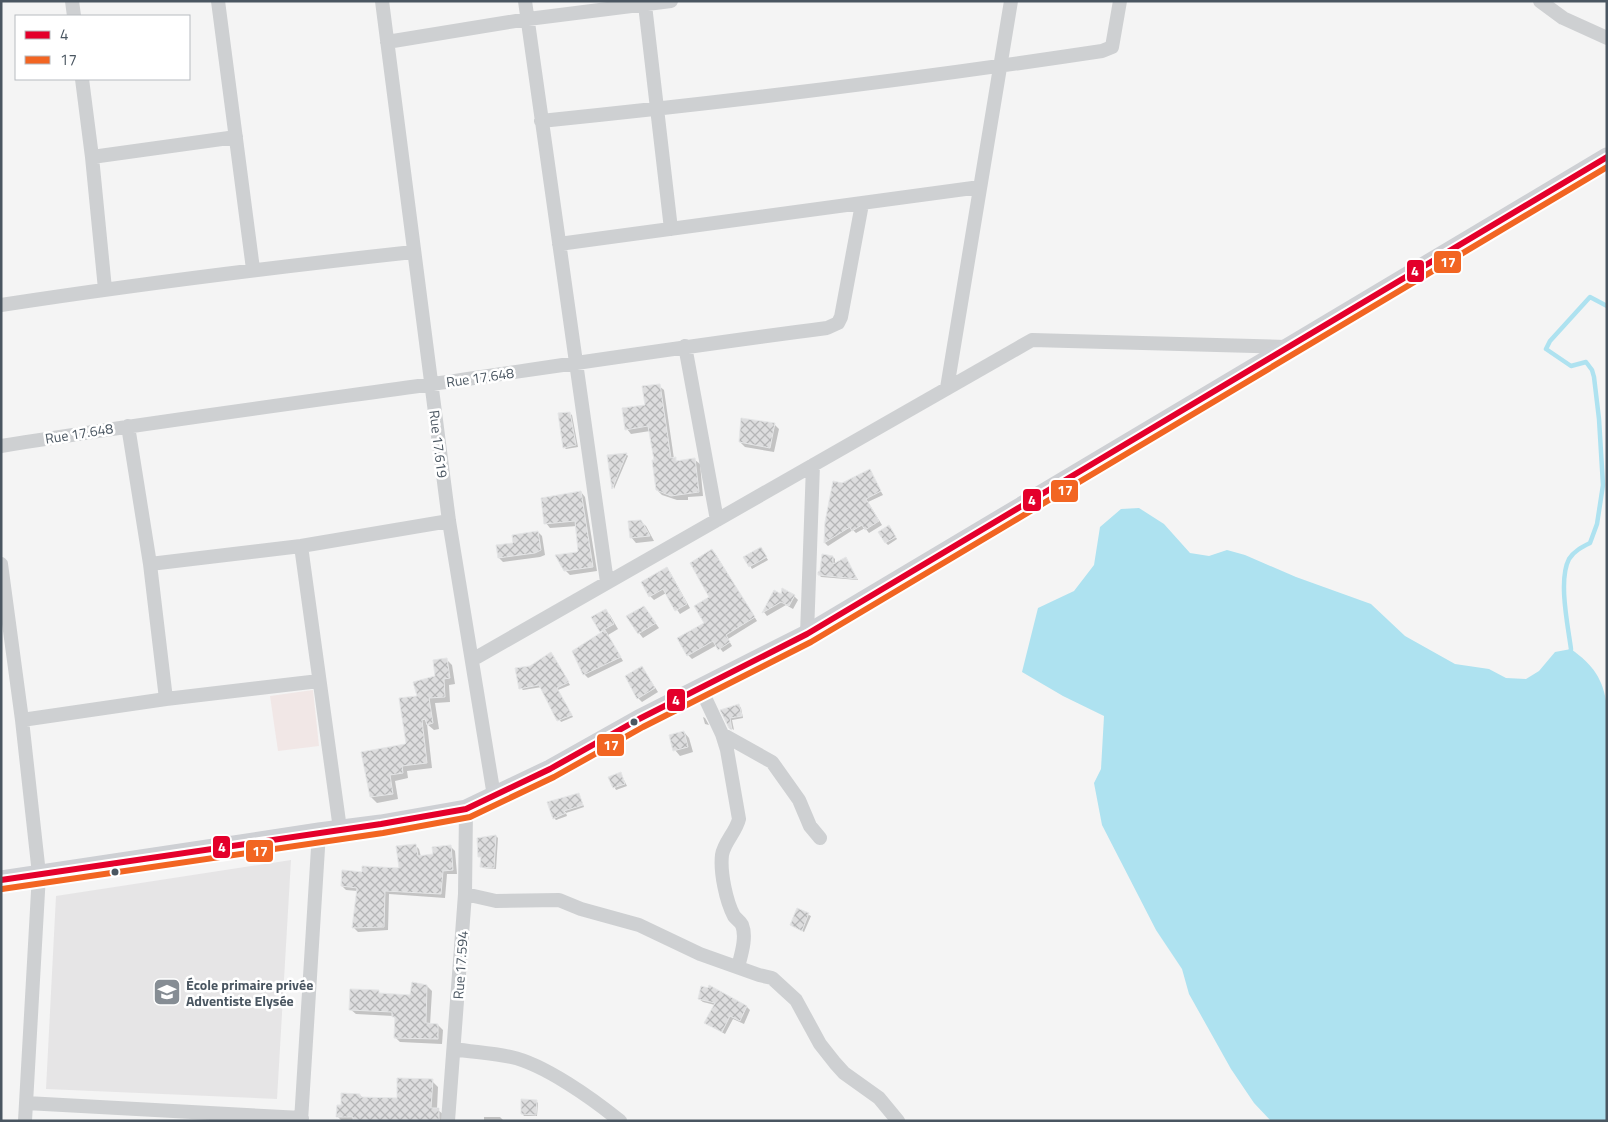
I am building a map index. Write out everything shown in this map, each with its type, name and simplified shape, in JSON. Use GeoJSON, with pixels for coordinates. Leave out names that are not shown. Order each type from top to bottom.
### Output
{"type":"FeatureCollection","features":[{"type":"Feature","properties":{"kind":"street"},"geometry":{"type":"LineString","coordinates":[[72,1],[74,15]]}},
{"type":"Feature","properties":{"kind":"street"},"geometry":{"type":"LineString","coordinates":[[218,1],[253,269]]}},
{"type":"Feature","properties":{"kind":"street","name":"Rue 17.619"},"geometry":{"type":"LineString","coordinates":[[382,1],[449,521],[494,796]]}},
{"type":"Feature","properties":{"kind":"street"},"geometry":{"type":"LineString","coordinates":[[525,1],[608,582]]}},
{"type":"Feature","properties":{"kind":"street"},"geometry":{"type":"LineString","coordinates":[[387,42],[528,18],[671,1]]}},
{"type":"Feature","properties":{"kind":"street"},"geometry":{"type":"LineString","coordinates":[[946,388],[1011,1]]}},
{"type":"Feature","properties":{"kind":"street"},"geometry":{"type":"LineString","coordinates":[[541,121],[656,109],[1000,66],[1110,49],[1112,47],[1120,1]]}},
{"type":"Feature","properties":{"kind":"street"},"geometry":{"type":"LineString","coordinates":[[1540,1],[1563,18],[1607,38]]}},
{"type":"Feature","properties":{"kind":"street"},"geometry":{"type":"LineString","coordinates":[[645,5],[671,229]]}},
{"type":"Feature","properties":{"kind":"street"},"geometry":{"type":"LineString","coordinates":[[82,80],[105,289]]}},
{"type":"Feature","properties":{"kind":"street"},"geometry":{"type":"LineString","coordinates":[[92,157],[236,137]]}},
{"type":"Feature","properties":{"kind":"street"},"geometry":{"type":"LineString","coordinates":[[1,880],[381,824],[466,809],[550,769],[639,719],[807,634],[1607,157]]}},
{"type":"Feature","properties":{"kind":"street"},"geometry":{"type":"LineString","coordinates":[[559,244],[980,187]]}},
{"type":"Feature","properties":{"kind":"street","name":"Rue 17.648"},"geometry":{"type":"LineString","coordinates":[[1,446],[686,346],[827,328],[838,323],[842,309],[862,204]]}},
{"type":"Feature","properties":{"kind":"street"},"geometry":{"type":"LineString","coordinates":[[1,305],[253,269],[413,252]]}},
{"type":"Feature","properties":{"kind":"street"},"geometry":{"type":"LineString","coordinates":[[472,660],[946,388],[1034,340],[1286,347]]}},
{"type":"Feature","properties":{"kind":"street"},"geometry":{"type":"LineString","coordinates":[[686,346],[717,520]]}},
{"type":"Feature","properties":{"kind":"street"},"geometry":{"type":"LineString","coordinates":[[128,426],[150,564],[166,699]]}},
{"type":"Feature","properties":{"kind":"street"},"geometry":{"type":"LineString","coordinates":[[807,634],[813,465]]}},
{"type":"Feature","properties":{"kind":"street"},"geometry":{"type":"LineString","coordinates":[[150,564],[301,546],[449,521]]}},
{"type":"Feature","properties":{"kind":"street"},"geometry":{"type":"LineString","coordinates":[[301,546],[340,829]]}},
{"type":"Feature","properties":{"kind":"street"},"geometry":{"type":"LineString","coordinates":[[1,564],[22,720],[39,874],[25,1121]]}},
{"type":"Feature","properties":{"kind":"street"},"geometry":{"type":"LineString","coordinates":[[22,720],[166,699],[319,681]]}},
{"type":"Feature","properties":{"kind":"street"},"geometry":{"type":"LineString","coordinates":[[700,687],[722,734],[732,773],[739,820],[722,854],[722,868],[728,901],[735,918],[742,924],[744,940],[738,967]]}},
{"type":"Feature","properties":{"kind":"street"},"geometry":{"type":"LineString","coordinates":[[722,734],[772,762],[799,800],[810,826],[820,838]]}},
{"type":"Feature","properties":{"kind":"street","name":"Rue 17.594"},"geometry":{"type":"LineString","coordinates":[[448,1121],[466,894],[466,809]]}},
{"type":"Feature","properties":{"kind":"street"},"geometry":{"type":"LineString","coordinates":[[26,1103],[185,1116],[302,1119],[319,832]]}},
{"type":"Feature","properties":{"kind":"street"},"geometry":{"type":"LineString","coordinates":[[466,894],[496,901],[559,900],[581,909],[639,925],[700,954],[758,975],[772,978],[796,1000],[820,1044],[835,1063],[844,1073],[879,1098],[898,1121]]}},
{"type":"Feature","properties":{"kind":"street"},"geometry":{"type":"LineString","coordinates":[[454,1049],[511,1056],[528,1062],[573,1087],[620,1121]]}},
{"type":"Feature","properties":{"kind":"shaded area"},"geometry":{"type":"Polygon","coordinates":[[[313,690],[319,746],[278,751],[270,696],[313,690]]]}},
{"type":"Feature","properties":{"kind":"shaded area","name":"École primaire privée Adventiste Elysée"},"geometry":{"type":"Polygon","coordinates":[[[291,860],[277,1099],[46,1089],[56,896],[291,860]]]}},
{"type":"Feature","properties":{"kind":"water"},"geometry":{"type":"Polygon","coordinates":[[[1139,508],[1164,524],[1190,553],[1209,556],[1227,550],[1245,555],[1296,577],[1371,604],[1405,636],[1455,664],[1489,669],[1506,678],[1526,679],[1539,671],[1555,652],[1571,649],[1596,673],[1603,688],[1607,706],[1607,1121],[1271,1121],[1254,1103],[1231,1069],[1189,994],[1182,969],[1156,930],[1102,825],[1094,783],[1101,769],[1104,716],[1063,696],[1022,672],[1038,608],[1074,591],[1094,565],[1100,527],[1121,509],[1139,508]]]}},
{"type":"Feature","properties":{"kind":"building"},"geometry":{"type":"Polygon","coordinates":[[[660,384],[671,458],[676,457],[676,461],[695,458],[699,492],[671,496],[656,490],[652,460],[654,460],[648,426],[625,430],[622,408],[645,405],[642,386],[660,384]]]}},
{"type":"Feature","properties":{"kind":"building"},"geometry":{"type":"Polygon","coordinates":[[[570,412],[576,445],[563,448],[558,413],[570,412]]]}},
{"type":"Feature","properties":{"kind":"building"},"geometry":{"type":"Polygon","coordinates":[[[741,418],[775,423],[770,448],[739,442],[741,418]]]}},
{"type":"Feature","properties":{"kind":"building"},"geometry":{"type":"Polygon","coordinates":[[[627,453],[612,489],[607,455],[627,453]]]}},
{"type":"Feature","properties":{"kind":"building"},"geometry":{"type":"Polygon","coordinates":[[[870,469],[881,491],[866,499],[879,521],[865,530],[862,525],[852,531],[850,527],[824,543],[825,522],[833,481],[842,483],[870,469]]]}},
{"type":"Feature","properties":{"kind":"building"},"geometry":{"type":"Polygon","coordinates":[[[581,491],[593,567],[564,571],[555,555],[578,551],[575,521],[544,524],[541,498],[581,491]]]}},
{"type":"Feature","properties":{"kind":"building"},"geometry":{"type":"Polygon","coordinates":[[[641,520],[650,536],[630,538],[628,521],[641,520]]]}},
{"type":"Feature","properties":{"kind":"building"},"geometry":{"type":"Polygon","coordinates":[[[889,525],[896,537],[885,543],[878,532],[889,525]]]}},
{"type":"Feature","properties":{"kind":"building"},"geometry":{"type":"Polygon","coordinates":[[[538,531],[541,550],[535,553],[498,558],[496,545],[513,543],[512,535],[538,531]]]}},
{"type":"Feature","properties":{"kind":"building"},"geometry":{"type":"Polygon","coordinates":[[[761,547],[767,557],[749,567],[743,557],[761,547]]]}},
{"type":"Feature","properties":{"kind":"building"},"geometry":{"type":"Polygon","coordinates":[[[712,549],[755,617],[726,635],[730,642],[718,650],[713,641],[687,656],[677,638],[704,623],[694,606],[709,597],[690,563],[712,549]]]}},
{"type":"Feature","properties":{"kind":"building"},"geometry":{"type":"Polygon","coordinates":[[[822,554],[833,556],[833,564],[846,557],[857,579],[818,575],[822,554]]]}},
{"type":"Feature","properties":{"kind":"building"},"geometry":{"type":"Polygon","coordinates":[[[667,567],[687,604],[675,611],[663,589],[649,597],[641,582],[667,567]]]}},
{"type":"Feature","properties":{"kind":"building"},"geometry":{"type":"Polygon","coordinates":[[[782,588],[795,595],[789,606],[781,602],[762,613],[774,590],[781,594],[782,588]]]}},
{"type":"Feature","properties":{"kind":"building"},"geometry":{"type":"Polygon","coordinates":[[[644,606],[656,623],[638,634],[626,616],[644,606]]]}},
{"type":"Feature","properties":{"kind":"building"},"geometry":{"type":"Polygon","coordinates":[[[606,609],[614,624],[600,632],[591,617],[606,609]]]}},
{"type":"Feature","properties":{"kind":"building"},"geometry":{"type":"Polygon","coordinates":[[[605,630],[621,657],[583,675],[572,651],[605,630]]]}},
{"type":"Feature","properties":{"kind":"building"},"geometry":{"type":"Polygon","coordinates":[[[551,652],[569,682],[557,688],[572,715],[557,721],[539,685],[519,689],[515,668],[530,666],[551,652]]]}},
{"type":"Feature","properties":{"kind":"building"},"geometry":{"type":"Polygon","coordinates":[[[447,658],[450,678],[444,679],[445,697],[429,698],[433,723],[427,725],[425,719],[422,720],[427,763],[402,766],[403,773],[390,775],[393,794],[370,797],[361,752],[406,743],[399,698],[417,696],[413,682],[435,676],[433,660],[447,658]]]}},
{"type":"Feature","properties":{"kind":"building"},"geometry":{"type":"Polygon","coordinates":[[[642,666],[655,688],[637,699],[625,676],[642,666]]]}},
{"type":"Feature","properties":{"kind":"building"},"geometry":{"type":"Polygon","coordinates":[[[739,704],[742,716],[730,718],[732,730],[729,728],[720,710],[739,704]]]}},
{"type":"Feature","properties":{"kind":"building"},"geometry":{"type":"Polygon","coordinates":[[[684,731],[688,747],[673,751],[669,735],[684,731]]]}},
{"type":"Feature","properties":{"kind":"building"},"geometry":{"type":"Polygon","coordinates":[[[621,772],[625,784],[613,788],[608,777],[621,772]]]}},
{"type":"Feature","properties":{"kind":"building"},"geometry":{"type":"Polygon","coordinates":[[[579,793],[583,805],[564,811],[566,813],[553,819],[547,802],[579,793]]]}},
{"type":"Feature","properties":{"kind":"building"},"geometry":{"type":"Polygon","coordinates":[[[496,835],[494,868],[480,867],[481,857],[478,857],[477,838],[496,835]]]}},
{"type":"Feature","properties":{"kind":"building"},"geometry":{"type":"Polygon","coordinates":[[[416,844],[418,856],[433,854],[432,847],[451,845],[453,870],[443,871],[441,894],[385,891],[384,927],[352,928],[357,888],[341,886],[342,870],[362,872],[362,866],[399,868],[396,846],[416,844]]]}},
{"type":"Feature","properties":{"kind":"building"},"geometry":{"type":"Polygon","coordinates":[[[797,908],[809,913],[802,931],[790,925],[797,908]]]}},
{"type":"Feature","properties":{"kind":"building"},"geometry":{"type":"Polygon","coordinates":[[[412,982],[427,985],[426,1023],[438,1024],[438,1039],[394,1038],[395,1017],[392,1017],[392,1012],[349,1010],[350,989],[379,990],[379,993],[410,995],[412,982]]]}},
{"type":"Feature","properties":{"kind":"building"},"geometry":{"type":"Polygon","coordinates":[[[709,985],[747,1006],[740,1021],[730,1016],[722,1032],[704,1023],[715,1003],[698,999],[701,986],[708,988],[709,985]]]}},
{"type":"Feature","properties":{"kind":"building"},"geometry":{"type":"Polygon","coordinates":[[[397,1078],[433,1079],[431,1108],[439,1108],[439,1121],[353,1121],[353,1117],[336,1117],[337,1105],[341,1105],[341,1093],[360,1094],[360,1097],[397,1098],[397,1078]]]}},
{"type":"Feature","properties":{"kind":"building"},"geometry":{"type":"Polygon","coordinates":[[[521,1099],[537,1100],[536,1115],[521,1114],[521,1099]]]}},
{"type":"Feature","properties":{"kind":"waterway"},"geometry":{"type":"LineString","coordinates":[[1570,654],[1564,579],[1569,559],[1576,551],[1590,543],[1597,524],[1603,485],[1599,419],[1594,377],[1592,370],[1586,362],[1571,366],[1546,349],[1550,341],[1590,297],[1607,306]]}},
{"type":"Feature","properties":{"kind":"transit line","name":"4"},"geometry":{"type":"LineString","coordinates":[[1,880],[381,824],[466,809],[550,769],[639,719],[807,634],[1607,157]]}},
{"type":"Feature","properties":{"kind":"transit line","name":"17"},"geometry":{"type":"LineString","coordinates":[[2,889],[383,833],[470,817],[554,777],[643,727],[811,642],[1607,167]]}},
{"type":"Feature","properties":{"kind":"place","name":"École primaire privée Adventiste Elysée"},"geometry":{"type":"Point","coordinates":[167,992]}}]}
